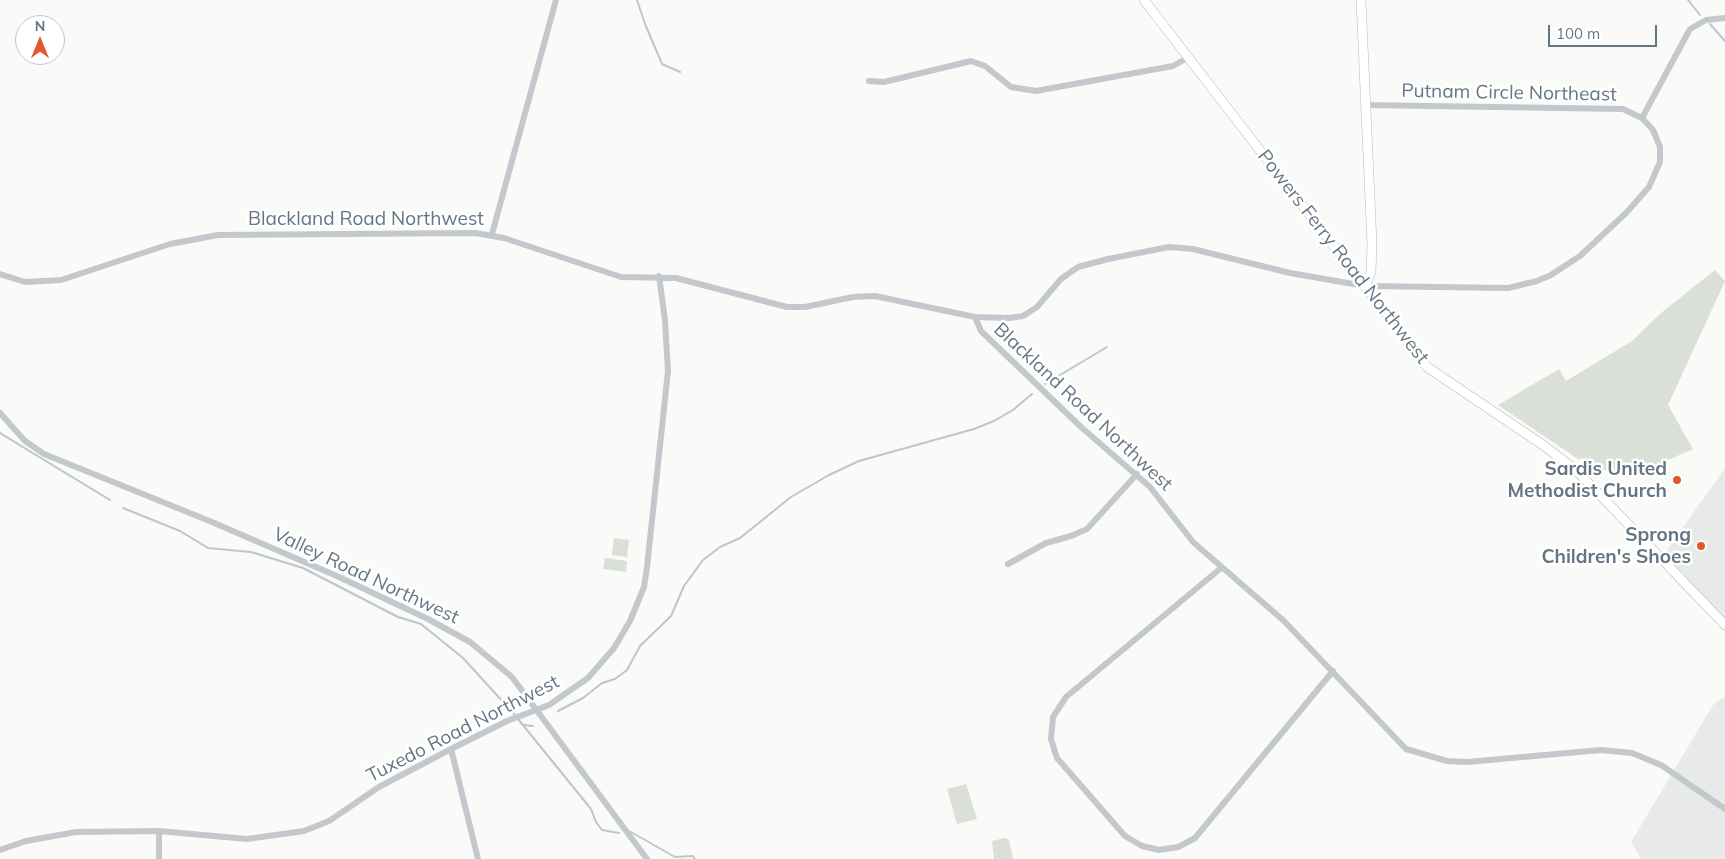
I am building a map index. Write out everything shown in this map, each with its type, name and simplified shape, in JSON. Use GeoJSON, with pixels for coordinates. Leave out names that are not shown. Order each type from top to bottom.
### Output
{"type":"FeatureCollection","features":[{"type":"Feature","properties":{"kind":"street"},"geometry":{"type":"LineString","coordinates":[[492,234],[556,0]]}},
{"type":"Feature","properties":{"kind":"street","name":"Powers Ferry Road Northwest"},"geometry":{"type":"LineString","coordinates":[[1144,0],[1190,57],[1427,367],[1536,440],[1577,471],[1725,624]]}},
{"type":"Feature","properties":{"kind":"street"},"geometry":{"type":"LineString","coordinates":[[1360,0],[1372,244],[1371,272],[1365,286]]}},
{"type":"Feature","properties":{"kind":"street"},"geometry":{"type":"LineString","coordinates":[[975,317],[1009,318],[1023,316],[1037,307],[1061,279],[1078,267],[1168,247],[1193,249],[1290,273],[1365,286],[1508,288],[1537,281],[1563,269],[1580,256],[1626,213],[1654,179],[1660,162],[1660,147],[1653,130],[1642,118],[1690,29],[1706,20],[1725,18]]}},
{"type":"Feature","properties":{"kind":"street"},"geometry":{"type":"LineString","coordinates":[[869,81],[884,82],[971,61],[985,66],[1011,86],[1036,91],[1173,66],[1190,57]]}},
{"type":"Feature","properties":{"kind":"street","name":"Putnam Circle Northeast"},"geometry":{"type":"LineString","coordinates":[[1366,105],[1615,108],[1630,111],[1642,118]]}},
{"type":"Feature","properties":{"kind":"street","name":"Blackland Road Northwest"},"geometry":{"type":"LineString","coordinates":[[0,274],[25,282],[61,280],[170,244],[218,235],[492,234],[621,277],[635,279],[659,276],[676,278],[787,307],[805,307],[853,297],[876,296],[975,317],[981,331],[1081,427],[1137,474],[1159,497],[1193,542],[1284,621],[1333,671],[1392,737],[1406,749],[1447,761],[1467,762],[1601,750],[1632,753],[1661,765],[1725,810]]}},
{"type":"Feature","properties":{"kind":"street","name":"Tuxedo Road Northwest"},"geometry":{"type":"LineString","coordinates":[[0,850],[26,841],[74,832],[159,831],[247,839],[304,831],[329,821],[379,787],[451,749],[507,721],[538,710],[574,690],[602,665],[630,621],[644,587],[668,371],[665,320],[659,276]]}},
{"type":"Feature","properties":{"kind":"street","name":"Valley Road Northwest"},"geometry":{"type":"LineString","coordinates":[[0,413],[25,441],[44,454],[220,525],[384,597],[435,623],[489,656],[512,677],[538,710],[636,847],[647,859]]}},
{"type":"Feature","properties":{"kind":"street"},"geometry":{"type":"LineString","coordinates":[[1008,564],[1046,543],[1087,529],[1137,474]]}},
{"type":"Feature","properties":{"kind":"street"},"geometry":{"type":"LineString","coordinates":[[1221,568],[1066,697],[1053,717],[1050,739],[1057,758],[1125,836],[1142,846],[1159,850],[1178,848],[1195,838],[1333,671]]}},
{"type":"Feature","properties":{"kind":"street"},"geometry":{"type":"LineString","coordinates":[[451,749],[478,859]]}},
{"type":"Feature","properties":{"kind":"street"},"geometry":{"type":"LineString","coordinates":[[159,831],[159,859]]}},
{"type":"Feature","properties":{"kind":"shaded area"},"geometry":{"type":"Polygon","coordinates":[[[1715,270],[1725,281],[1668,405],[1693,449],[1634,475],[1612,474],[1585,459],[1578,459],[1498,405],[1559,369],[1566,381],[1632,341],[1661,313],[1715,270]]]}},
{"type":"Feature","properties":{"kind":"shaded area"},"geometry":{"type":"Polygon","coordinates":[[[1725,468],[1725,624],[1665,553],[1725,468]]]}},
{"type":"Feature","properties":{"kind":"shaded area"},"geometry":{"type":"Polygon","coordinates":[[[614,538],[629,540],[627,557],[612,555],[614,538]]]}},
{"type":"Feature","properties":{"kind":"shaded area"},"geometry":{"type":"Polygon","coordinates":[[[605,558],[627,561],[626,572],[603,569],[605,558]]]}},
{"type":"Feature","properties":{"kind":"shaded area"},"geometry":{"type":"Polygon","coordinates":[[[1725,696],[1725,859],[1641,859],[1631,842],[1713,705],[1725,696]]]}},
{"type":"Feature","properties":{"kind":"shaded area"},"geometry":{"type":"Polygon","coordinates":[[[966,784],[977,819],[957,824],[947,789],[966,784]]]}},
{"type":"Feature","properties":{"kind":"shaded area"},"geometry":{"type":"Polygon","coordinates":[[[1005,838],[1009,840],[1013,859],[994,859],[992,841],[1005,838]]]}},
{"type":"Feature","properties":{"kind":"waterway"},"geometry":{"type":"LineString","coordinates":[[637,0],[662,64],[680,72]]}},
{"type":"Feature","properties":{"kind":"waterway"},"geometry":{"type":"LineString","coordinates":[[1688,0],[1700,15]]}},
{"type":"Feature","properties":{"kind":"waterway"},"geometry":{"type":"LineString","coordinates":[[1710,24],[1725,41]]}},
{"type":"Feature","properties":{"kind":"waterway"},"geometry":{"type":"LineString","coordinates":[[1045,384],[1107,347]]}},
{"type":"Feature","properties":{"kind":"waterway"},"geometry":{"type":"LineString","coordinates":[[558,711],[583,698],[602,683],[615,679],[627,670],[640,646],[671,616],[684,586],[703,560],[720,547],[740,538],[791,497],[829,475],[859,461],[974,429],[994,421],[1013,410],[1032,394]]}},
{"type":"Feature","properties":{"kind":"waterway"},"geometry":{"type":"LineString","coordinates":[[0,433],[110,500]]}},
{"type":"Feature","properties":{"kind":"waterway"},"geometry":{"type":"LineString","coordinates":[[123,508],[180,531],[208,548],[251,552],[303,568],[398,617],[421,624],[463,658],[515,715]]}},
{"type":"Feature","properties":{"kind":"waterway"},"geometry":{"type":"LineString","coordinates":[[518,719],[591,809],[596,822],[602,830],[619,833]]}},
{"type":"Feature","properties":{"kind":"waterway"},"geometry":{"type":"LineString","coordinates":[[524,725],[533,726]]}},
{"type":"Feature","properties":{"kind":"waterway"},"geometry":{"type":"LineString","coordinates":[[631,832],[675,857],[693,856],[695,859]]}},
{"type":"Feature","properties":{"kind":"place","name":"Sardis United Methodist Church"},"geometry":{"type":"Point","coordinates":[1677,480]}},
{"type":"Feature","properties":{"kind":"place","name":"Sprong Children's Shoes"},"geometry":{"type":"Point","coordinates":[1701,546]}}]}
